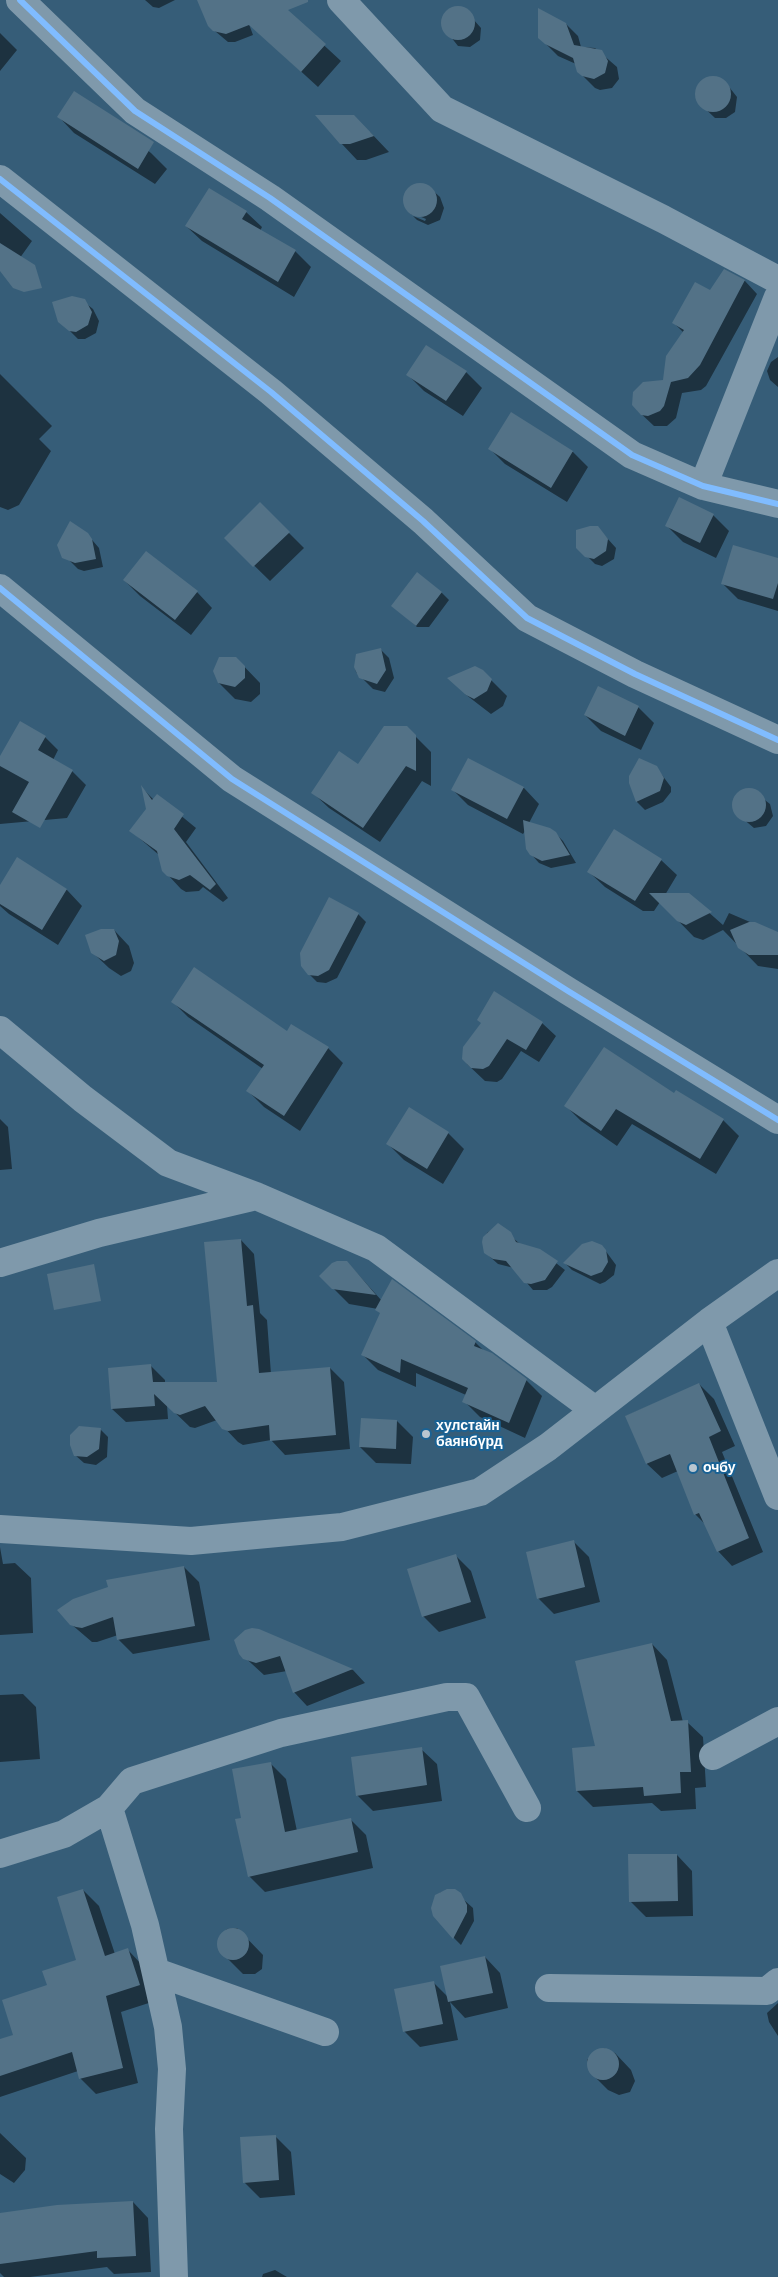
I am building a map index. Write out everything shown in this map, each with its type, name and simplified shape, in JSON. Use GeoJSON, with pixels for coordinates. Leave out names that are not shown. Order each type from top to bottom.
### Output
{"type":"FeatureCollection","features":[{"type":"Feature","properties":{"kind":"street"},"geometry":{"type":"LineString","coordinates":[[20,0],[134,111],[270,198],[632,455],[703,486],[778,504]]}},
{"type":"Feature","properties":{"kind":"street"},"geometry":{"type":"LineString","coordinates":[[341,0],[442,109],[663,219],[778,280]]}},
{"type":"Feature","properties":{"kind":"street"},"geometry":{"type":"LineString","coordinates":[[0,179],[271,392],[423,521],[527,618],[635,674],[778,740]]}},
{"type":"Feature","properties":{"kind":"street"},"geometry":{"type":"LineString","coordinates":[[703,486],[778,297]]}},
{"type":"Feature","properties":{"kind":"street"},"geometry":{"type":"LineString","coordinates":[[0,588],[232,779],[560,986],[778,1120]]}},
{"type":"Feature","properties":{"kind":"street"},"geometry":{"type":"LineString","coordinates":[[0,1030],[83,1099],[168,1163],[256,1196],[376,1248],[595,1410]]}},
{"type":"Feature","properties":{"kind":"street"},"geometry":{"type":"LineString","coordinates":[[0,1263],[99,1233],[256,1196]]}},
{"type":"Feature","properties":{"kind":"street"},"geometry":{"type":"LineString","coordinates":[[0,1529],[191,1541],[342,1527],[480,1492],[548,1447],[708,1322],[778,1273]]}},
{"type":"Feature","properties":{"kind":"street"},"geometry":{"type":"LineString","coordinates":[[708,1322],[778,1496]]}},
{"type":"Feature","properties":{"kind":"street"},"geometry":{"type":"LineString","coordinates":[[0,1854],[64,1834],[109,1808],[132,1781],[281,1733],[447,1696],[466,1697],[527,1808]]}},
{"type":"Feature","properties":{"kind":"street"},"geometry":{"type":"LineString","coordinates":[[712,1756],[778,1721]]}},
{"type":"Feature","properties":{"kind":"street"},"geometry":{"type":"LineString","coordinates":[[109,1808],[145,1925],[168,2027],[172,2069],[169,2129],[174,2277]]}},
{"type":"Feature","properties":{"kind":"street"},"geometry":{"type":"LineString","coordinates":[[156,1972],[324,2032]]}},
{"type":"Feature","properties":{"kind":"street"},"geometry":{"type":"LineString","coordinates":[[549,1988],[767,1991],[778,1982]]}},
{"type":"Feature","properties":{"kind":"building"},"geometry":{"type":"Polygon","coordinates":[[[197,0],[308,0],[308,2],[288,10],[326,44],[301,72],[249,25],[226,34],[213,31],[208,26],[197,0]]]}},
{"type":"Feature","properties":{"kind":"building"},"geometry":{"type":"Polygon","coordinates":[[[458,6],[470,11],[475,23],[470,35],[458,40],[446,35],[441,23],[446,11],[458,6]]]}},
{"type":"Feature","properties":{"kind":"building"},"geometry":{"type":"Polygon","coordinates":[[[538,8],[566,23],[574,45],[602,50],[608,61],[605,73],[594,79],[582,76],[577,72],[573,58],[545,44],[538,38],[538,8]]]}},
{"type":"Feature","properties":{"kind":"building"},"geometry":{"type":"Polygon","coordinates":[[[713,76],[725,82],[731,94],[725,106],[713,112],[701,106],[695,94],[701,82],[713,76]]]}},
{"type":"Feature","properties":{"kind":"building"},"geometry":{"type":"Polygon","coordinates":[[[74,91],[154,142],[138,169],[57,117],[74,91]]]}},
{"type":"Feature","properties":{"kind":"building"},"geometry":{"type":"Polygon","coordinates":[[[315,115],[354,115],[374,136],[350,144],[340,144],[315,115]]]}},
{"type":"Feature","properties":{"kind":"building"},"geometry":{"type":"Polygon","coordinates":[[[420,183],[427,184],[432,188],[436,193],[436,207],[432,212],[427,216],[420,217],[413,216],[408,212],[404,207],[403,200],[404,193],[408,188],[413,184],[420,183]]]}},
{"type":"Feature","properties":{"kind":"building"},"geometry":{"type":"Polygon","coordinates":[[[209,188],[247,211],[242,219],[296,250],[278,282],[185,226],[209,188]]]}},
{"type":"Feature","properties":{"kind":"building"},"geometry":{"type":"Polygon","coordinates":[[[0,243],[35,265],[42,288],[24,292],[13,288],[0,271],[0,243]]]}},
{"type":"Feature","properties":{"kind":"building"},"geometry":{"type":"Polygon","coordinates":[[[724,269],[745,280],[700,365],[688,378],[671,382],[664,406],[660,411],[648,416],[641,415],[632,405],[633,392],[643,382],[663,380],[666,356],[684,330],[672,323],[695,282],[710,290],[724,269]]]}},
{"type":"Feature","properties":{"kind":"building"},"geometry":{"type":"Polygon","coordinates":[[[72,296],[85,299],[92,312],[88,325],[76,332],[69,331],[58,322],[52,302],[72,296]]]}},
{"type":"Feature","properties":{"kind":"building"},"geometry":{"type":"Polygon","coordinates":[[[426,345],[467,371],[446,401],[406,375],[426,345]]]}},
{"type":"Feature","properties":{"kind":"building"},"geometry":{"type":"Polygon","coordinates":[[[511,412],[573,451],[551,488],[488,449],[511,412]]]}},
{"type":"Feature","properties":{"kind":"building"},"geometry":{"type":"Polygon","coordinates":[[[679,497],[714,514],[700,543],[665,526],[679,497]]]}},
{"type":"Feature","properties":{"kind":"building"},"geometry":{"type":"Polygon","coordinates":[[[260,502],[290,532],[253,567],[224,538],[260,502]]]}},
{"type":"Feature","properties":{"kind":"building"},"geometry":{"type":"Polygon","coordinates":[[[70,521],[88,533],[92,539],[96,559],[75,563],[62,558],[57,545],[70,521]]]}},
{"type":"Feature","properties":{"kind":"building"},"geometry":{"type":"Polygon","coordinates":[[[598,526],[608,539],[606,551],[594,559],[585,557],[576,548],[576,530],[598,526]]]}},
{"type":"Feature","properties":{"kind":"building"},"geometry":{"type":"Polygon","coordinates":[[[733,545],[778,558],[778,583],[773,599],[721,584],[733,545]]]}},
{"type":"Feature","properties":{"kind":"building"},"geometry":{"type":"Polygon","coordinates":[[[146,551],[198,591],[175,620],[123,580],[146,551]]]}},
{"type":"Feature","properties":{"kind":"building"},"geometry":{"type":"Polygon","coordinates":[[[417,572],[442,592],[416,626],[391,606],[417,572]]]}},
{"type":"Feature","properties":{"kind":"building"},"geometry":{"type":"Polygon","coordinates":[[[381,648],[386,670],[377,684],[359,678],[354,667],[356,654],[381,648]]]}},
{"type":"Feature","properties":{"kind":"building"},"geometry":{"type":"Polygon","coordinates":[[[219,657],[236,657],[245,666],[245,678],[235,687],[218,683],[213,671],[219,657]]]}},
{"type":"Feature","properties":{"kind":"building"},"geometry":{"type":"Polygon","coordinates":[[[475,666],[483,670],[492,679],[487,691],[474,699],[466,695],[447,678],[475,666]]]}},
{"type":"Feature","properties":{"kind":"building"},"geometry":{"type":"Polygon","coordinates":[[[598,686],[639,706],[625,736],[584,715],[598,686]]]}},
{"type":"Feature","properties":{"kind":"building"},"geometry":{"type":"Polygon","coordinates":[[[20,721],[46,736],[38,750],[73,770],[40,828],[12,812],[29,782],[0,766],[0,756],[20,721]]]}},
{"type":"Feature","properties":{"kind":"building"},"geometry":{"type":"Polygon","coordinates":[[[384,726],[407,726],[416,735],[416,771],[406,766],[363,828],[311,793],[339,751],[358,764],[384,726]]]}},
{"type":"Feature","properties":{"kind":"building"},"geometry":{"type":"Polygon","coordinates":[[[468,758],[524,787],[507,819],[451,790],[468,758]]]}},
{"type":"Feature","properties":{"kind":"building"},"geometry":{"type":"Polygon","coordinates":[[[639,758],[657,766],[664,778],[660,791],[636,802],[629,783],[629,776],[639,758]]]}},
{"type":"Feature","properties":{"kind":"building"},"geometry":{"type":"Polygon","coordinates":[[[141,785],[152,800],[157,794],[184,814],[174,829],[216,884],[210,890],[190,875],[179,880],[167,876],[162,871],[157,851],[129,831],[146,809],[141,785]]]}},
{"type":"Feature","properties":{"kind":"building"},"geometry":{"type":"Polygon","coordinates":[[[749,788],[761,793],[766,805],[761,817],[749,822],[737,817],[732,805],[737,793],[749,788]]]}},
{"type":"Feature","properties":{"kind":"building"},"geometry":{"type":"Polygon","coordinates":[[[523,820],[550,828],[556,832],[570,855],[542,861],[530,855],[526,849],[523,820]]]}},
{"type":"Feature","properties":{"kind":"building"},"geometry":{"type":"Polygon","coordinates":[[[614,829],[662,859],[635,901],[587,872],[614,829]]]}},
{"type":"Feature","properties":{"kind":"building"},"geometry":{"type":"Polygon","coordinates":[[[17,857],[67,889],[42,930],[0,904],[0,885],[17,857]]]}},
{"type":"Feature","properties":{"kind":"building"},"geometry":{"type":"Polygon","coordinates":[[[649,893],[689,893],[712,912],[686,925],[677,921],[649,893]]]}},
{"type":"Feature","properties":{"kind":"building"},"geometry":{"type":"Polygon","coordinates":[[[329,897],[359,913],[329,970],[318,976],[308,975],[301,966],[300,953],[329,897]]]}},
{"type":"Feature","properties":{"kind":"building"},"geometry":{"type":"Polygon","coordinates":[[[749,922],[755,922],[778,932],[778,955],[749,955],[738,948],[730,930],[749,922]]]}},
{"type":"Feature","properties":{"kind":"building"},"geometry":{"type":"Polygon","coordinates":[[[101,929],[114,929],[119,941],[116,955],[104,961],[91,953],[85,935],[101,929]]]}},
{"type":"Feature","properties":{"kind":"building"},"geometry":{"type":"Polygon","coordinates":[[[194,967],[287,1031],[291,1024],[329,1047],[284,1116],[246,1091],[264,1065],[171,1002],[194,967]]]}},
{"type":"Feature","properties":{"kind":"building"},"geometry":{"type":"Polygon","coordinates":[[[494,991],[543,1022],[526,1050],[507,1039],[489,1066],[483,1069],[471,1068],[462,1059],[463,1047],[481,1023],[477,1020],[494,991]]]}},
{"type":"Feature","properties":{"kind":"building"},"geometry":{"type":"Polygon","coordinates":[[[604,1047],[674,1093],[676,1090],[724,1119],[700,1159],[616,1109],[601,1131],[564,1106],[604,1047]]]}},
{"type":"Feature","properties":{"kind":"building"},"geometry":{"type":"Polygon","coordinates":[[[409,1107],[449,1132],[427,1169],[386,1144],[409,1107]]]}},
{"type":"Feature","properties":{"kind":"building"},"geometry":{"type":"Polygon","coordinates":[[[498,1223],[511,1232],[516,1242],[540,1249],[558,1261],[545,1280],[531,1284],[524,1283],[506,1261],[493,1259],[484,1253],[483,1237],[498,1223]]]}},
{"type":"Feature","properties":{"kind":"building"},"geometry":{"type":"Polygon","coordinates":[[[241,1239],[247,1306],[253,1305],[259,1373],[330,1367],[336,1435],[270,1441],[269,1425],[228,1431],[222,1429],[205,1406],[180,1415],[174,1413],[154,1394],[155,1406],[111,1409],[108,1368],[151,1364],[153,1382],[217,1382],[204,1242],[241,1239]]]}},
{"type":"Feature","properties":{"kind":"building"},"geometry":{"type":"Polygon","coordinates":[[[592,1241],[602,1245],[606,1250],[608,1262],[602,1272],[591,1276],[563,1263],[582,1244],[592,1241]]]}},
{"type":"Feature","properties":{"kind":"building"},"geometry":{"type":"Polygon","coordinates":[[[347,1261],[376,1295],[332,1289],[319,1276],[332,1263],[347,1261]]]}},
{"type":"Feature","properties":{"kind":"building"},"geometry":{"type":"Polygon","coordinates":[[[94,1264],[101,1301],[54,1310],[47,1274],[94,1264]]]}},
{"type":"Feature","properties":{"kind":"building"},"geometry":{"type":"Polygon","coordinates":[[[392,1279],[476,1341],[474,1346],[492,1353],[527,1379],[509,1423],[462,1402],[468,1388],[401,1359],[400,1373],[361,1355],[380,1313],[375,1310],[392,1279]]]}},
{"type":"Feature","properties":{"kind":"building"},"geometry":{"type":"Polygon","coordinates":[[[699,1383],[721,1431],[709,1437],[749,1538],[717,1552],[699,1513],[694,1515],[670,1454],[646,1464],[625,1416],[699,1383]]]}},
{"type":"Feature","properties":{"kind":"building"},"geometry":{"type":"Polygon","coordinates":[[[361,1418],[397,1420],[396,1449],[359,1447],[361,1418]]]}},
{"type":"Feature","properties":{"kind":"building"},"geometry":{"type":"Polygon","coordinates":[[[79,1426],[101,1428],[99,1449],[87,1457],[74,1456],[70,1445],[70,1435],[79,1426]]]}},
{"type":"Feature","properties":{"kind":"building"},"geometry":{"type":"Polygon","coordinates":[[[574,1540],[585,1587],[537,1599],[526,1552],[574,1540]]]}},
{"type":"Feature","properties":{"kind":"building"},"geometry":{"type":"Polygon","coordinates":[[[456,1554],[471,1602],[422,1617],[407,1569],[456,1554]]]}},
{"type":"Feature","properties":{"kind":"building"},"geometry":{"type":"Polygon","coordinates":[[[184,1566],[195,1626],[117,1640],[113,1617],[82,1628],[70,1625],[57,1610],[73,1599],[108,1587],[106,1580],[184,1566]]]}},
{"type":"Feature","properties":{"kind":"building"},"geometry":{"type":"Polygon","coordinates":[[[259,1629],[353,1669],[293,1693],[280,1656],[256,1663],[243,1659],[239,1654],[234,1640],[245,1630],[259,1629]]]}},
{"type":"Feature","properties":{"kind":"building"},"geometry":{"type":"Polygon","coordinates":[[[652,1643],[671,1721],[688,1720],[691,1772],[680,1772],[681,1793],[644,1796],[643,1787],[576,1791],[572,1748],[595,1746],[575,1661],[652,1643]]]}},
{"type":"Feature","properties":{"kind":"building"},"geometry":{"type":"Polygon","coordinates":[[[422,1747],[427,1785],[356,1796],[351,1757],[422,1747]]]}},
{"type":"Feature","properties":{"kind":"building"},"geometry":{"type":"Polygon","coordinates":[[[271,1762],[285,1832],[351,1818],[358,1852],[248,1877],[235,1819],[241,1818],[232,1769],[271,1762]]]}},
{"type":"Feature","properties":{"kind":"building"},"geometry":{"type":"Polygon","coordinates":[[[628,1854],[677,1854],[678,1901],[629,1902],[628,1854]]]}},
{"type":"Feature","properties":{"kind":"building"},"geometry":{"type":"Polygon","coordinates":[[[83,1889],[105,1956],[128,1948],[140,1985],[106,1996],[123,2068],[79,2079],[72,2052],[0,2076],[0,2039],[13,2035],[2,2000],[47,1985],[42,1971],[76,1960],[57,1897],[83,1889]]]}},
{"type":"Feature","properties":{"kind":"building"},"geometry":{"type":"Polygon","coordinates":[[[447,1889],[455,1889],[461,1893],[467,1905],[467,1912],[453,1939],[433,1916],[431,1908],[435,1895],[447,1889]]]}},
{"type":"Feature","properties":{"kind":"building"},"geometry":{"type":"Polygon","coordinates":[[[233,1928],[245,1932],[249,1944],[245,1956],[233,1960],[221,1956],[217,1944],[221,1932],[233,1928]]]}},
{"type":"Feature","properties":{"kind":"building"},"geometry":{"type":"Polygon","coordinates":[[[485,1956],[493,1993],[448,2002],[440,1966],[485,1956]]]}},
{"type":"Feature","properties":{"kind":"building"},"geometry":{"type":"Polygon","coordinates":[[[434,1981],[443,2024],[403,2032],[394,1989],[434,1981]]]}},
{"type":"Feature","properties":{"kind":"building"},"geometry":{"type":"Polygon","coordinates":[[[603,2048],[615,2052],[619,2064],[615,2076],[603,2080],[591,2076],[587,2064],[591,2052],[603,2048]]]}},
{"type":"Feature","properties":{"kind":"building"},"geometry":{"type":"Polygon","coordinates":[[[276,2135],[279,2180],[243,2183],[240,2137],[276,2135]]]}},
{"type":"Feature","properties":{"kind":"building"},"geometry":{"type":"Polygon","coordinates":[[[133,2201],[136,2256],[97,2258],[97,2251],[0,2264],[0,2213],[57,2205],[133,2201]]]}},
{"type":"Feature","properties":{"kind":"cycle path"},"geometry":{"type":"LineString","coordinates":[[20,0],[135,111],[270,198],[632,455],[703,486],[778,504]]}},
{"type":"Feature","properties":{"kind":"cycle path"},"geometry":{"type":"LineString","coordinates":[[0,179],[271,392],[423,521],[527,618],[635,674],[778,740]]}},
{"type":"Feature","properties":{"kind":"cycle path"},"geometry":{"type":"LineString","coordinates":[[0,588],[232,779],[568,991],[778,1120]]}},
{"type":"Feature","properties":{"kind":"place","name":"хулстайн баянбүрд"},"geometry":{"type":"Point","coordinates":[426,1434]}},
{"type":"Feature","properties":{"kind":"place","name":"очбу"},"geometry":{"type":"Point","coordinates":[693,1468]}}]}
